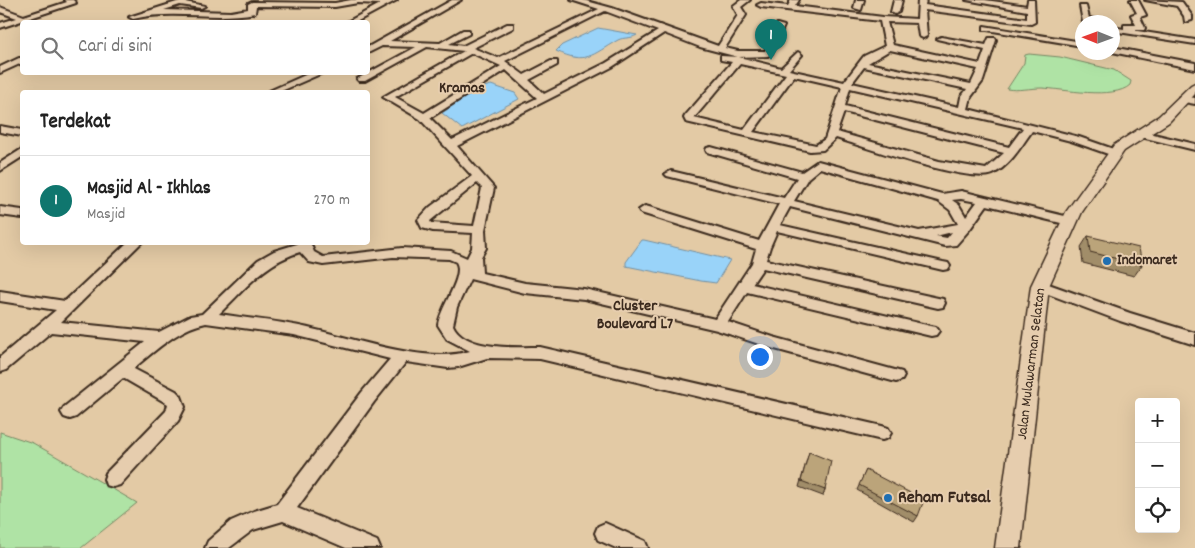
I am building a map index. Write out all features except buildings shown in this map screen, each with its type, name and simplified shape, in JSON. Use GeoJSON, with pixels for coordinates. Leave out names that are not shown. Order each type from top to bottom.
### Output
{"type":"FeatureCollection","features":[{"type":"Feature","properties":{"kind":"street"},"geometry":{"type":"LineString","coordinates":[[0,26],[72,3],[69,0]]}},
{"type":"Feature","properties":{"kind":"street"},"geometry":{"type":"LineString","coordinates":[[171,0],[198,6],[252,4],[335,5],[358,1],[391,1]]}},
{"type":"Feature","properties":{"kind":"street"},"geometry":{"type":"LineString","coordinates":[[370,49],[457,0]]}},
{"type":"Feature","properties":{"kind":"street"},"geometry":{"type":"LineString","coordinates":[[575,0],[609,10],[703,45],[738,54],[768,53],[780,26]]}},
{"type":"Feature","properties":{"kind":"street"},"geometry":{"type":"LineString","coordinates":[[720,49],[742,15],[737,6],[746,0]]}},
{"type":"Feature","properties":{"kind":"street"},"geometry":{"type":"LineString","coordinates":[[790,8],[796,0]]}},
{"type":"Feature","properties":{"kind":"street"},"geometry":{"type":"LineString","coordinates":[[895,12],[898,0]]}},
{"type":"Feature","properties":{"kind":"street"},"geometry":{"type":"LineString","coordinates":[[970,0],[1031,9]]}},
{"type":"Feature","properties":{"kind":"street"},"geometry":{"type":"LineString","coordinates":[[923,36],[922,3],[1031,22],[1031,0]]}},
{"type":"Feature","properties":{"kind":"street"},"geometry":{"type":"LineString","coordinates":[[1120,26],[1141,28],[1135,15],[1142,15],[1134,0]]}},
{"type":"Feature","properties":{"kind":"street"},"geometry":{"type":"LineString","coordinates":[[1120,30],[1194,42],[1183,4],[1149,0]]}},
{"type":"Feature","properties":{"kind":"street"},"geometry":{"type":"LineString","coordinates":[[355,20],[391,1]]}},
{"type":"Feature","properties":{"kind":"street"},"geometry":{"type":"LineString","coordinates":[[133,17],[180,3]]}},
{"type":"Feature","properties":{"kind":"street"},"geometry":{"type":"LineString","coordinates":[[149,12],[238,14],[252,10],[252,4]]}},
{"type":"Feature","properties":{"kind":"street"},"geometry":{"type":"LineString","coordinates":[[761,5],[883,19],[922,21]]}},
{"type":"Feature","properties":{"kind":"street"},"geometry":{"type":"LineString","coordinates":[[0,8],[22,18]]}},
{"type":"Feature","properties":{"kind":"street"},"geometry":{"type":"LineString","coordinates":[[1084,8],[1085,15]]}},
{"type":"Feature","properties":{"kind":"street"},"geometry":{"type":"LineString","coordinates":[[424,117],[503,64],[601,11]]}},
{"type":"Feature","properties":{"kind":"street"},"geometry":{"type":"LineString","coordinates":[[883,19],[889,48]]}},
{"type":"Feature","properties":{"kind":"street"},"geometry":{"type":"LineString","coordinates":[[510,26],[388,97],[424,117],[485,184],[488,193],[479,230],[479,248],[474,257],[475,276],[506,284],[584,294],[719,325],[771,342],[896,376]]}},
{"type":"Feature","properties":{"kind":"street"},"geometry":{"type":"LineString","coordinates":[[987,28],[1075,43]]}},
{"type":"Feature","properties":{"kind":"street"},"geometry":{"type":"LineString","coordinates":[[443,44],[466,32]]}},
{"type":"Feature","properties":{"kind":"street"},"geometry":{"type":"LineString","coordinates":[[451,145],[609,65],[660,33]]}},
{"type":"Feature","properties":{"kind":"street"},"geometry":{"type":"LineString","coordinates":[[941,39],[991,44],[978,81],[966,97],[963,110]]}},
{"type":"Feature","properties":{"kind":"street"},"geometry":{"type":"LineString","coordinates":[[381,42],[427,45],[443,44],[469,49],[503,64],[544,99]]}},
{"type":"Feature","properties":{"kind":"street"},"geometry":{"type":"LineString","coordinates":[[370,74],[427,45]]}},
{"type":"Feature","properties":{"kind":"street"},"geometry":{"type":"LineString","coordinates":[[739,60],[689,119],[813,149],[819,148],[829,139],[841,108],[847,84],[867,58],[889,48],[982,67]]}},
{"type":"Feature","properties":{"kind":"street"},"geometry":{"type":"LineString","coordinates":[[1120,50],[1195,66]]}},
{"type":"Feature","properties":{"kind":"street"},"geometry":{"type":"LineString","coordinates":[[1115,61],[1132,52]]}},
{"type":"Feature","properties":{"kind":"street"},"geometry":{"type":"LineString","coordinates":[[747,133],[798,55]]}},
{"type":"Feature","properties":{"kind":"street"},"geometry":{"type":"LineString","coordinates":[[724,58],[963,110],[1117,151]]}},
{"type":"Feature","properties":{"kind":"street"},"geometry":{"type":"LineString","coordinates":[[0,70],[20,61]]}},
{"type":"Feature","properties":{"kind":"street"},"geometry":{"type":"LineString","coordinates":[[522,79],[554,63]]}},
{"type":"Feature","properties":{"kind":"street"},"geometry":{"type":"LineString","coordinates":[[862,64],[972,87]]}},
{"type":"Feature","properties":{"kind":"street"},"geometry":{"type":"LineString","coordinates":[[277,90],[314,75]]}},
{"type":"Feature","properties":{"kind":"street"},"geometry":{"type":"LineString","coordinates":[[362,78],[368,75]]}},
{"type":"Feature","properties":{"kind":"street","name":"Jalan Mulawarman Selatan"},"geometry":{"type":"LineString","coordinates":[[1008,548],[1040,286],[1069,221],[1117,151],[1164,119],[1191,96]]}},
{"type":"Feature","properties":{"kind":"street"},"geometry":{"type":"LineString","coordinates":[[841,108],[1011,151]]}},
{"type":"Feature","properties":{"kind":"street"},"geometry":{"type":"LineString","coordinates":[[829,139],[960,170],[976,172],[990,171],[1011,151],[1029,127]]}},
{"type":"Feature","properties":{"kind":"street"},"geometry":{"type":"LineString","coordinates":[[0,129],[20,133]]}},
{"type":"Feature","properties":{"kind":"street"},"geometry":{"type":"LineString","coordinates":[[1141,134],[1195,147]]}},
{"type":"Feature","properties":{"kind":"street"},"geometry":{"type":"LineString","coordinates":[[711,150],[804,176]]}},
{"type":"Feature","properties":{"kind":"street"},"geometry":{"type":"LineString","coordinates":[[0,168],[20,153]]}},
{"type":"Feature","properties":{"kind":"street"},"geometry":{"type":"LineString","coordinates":[[719,325],[759,264],[763,247],[779,214],[804,176],[818,164],[942,198],[955,208],[966,226]]}},
{"type":"Feature","properties":{"kind":"street"},"geometry":{"type":"LineString","coordinates":[[671,174],[945,242],[951,242],[966,226],[985,200]]}},
{"type":"Feature","properties":{"kind":"street"},"geometry":{"type":"LineString","coordinates":[[479,176],[434,210],[424,220],[426,225],[479,230]]}},
{"type":"Feature","properties":{"kind":"street"},"geometry":{"type":"LineString","coordinates":[[942,198],[961,195],[1069,221]]}},
{"type":"Feature","properties":{"kind":"street"},"geometry":{"type":"LineString","coordinates":[[645,210],[763,247]]}},
{"type":"Feature","properties":{"kind":"street"},"geometry":{"type":"LineString","coordinates":[[0,211],[20,214]]}},
{"type":"Feature","properties":{"kind":"street"},"geometry":{"type":"LineString","coordinates":[[774,227],[943,266]]}},
{"type":"Feature","properties":{"kind":"street"},"geometry":{"type":"LineString","coordinates":[[0,366],[69,307],[133,245]]}},
{"type":"Feature","properties":{"kind":"street"},"geometry":{"type":"LineString","coordinates":[[70,412],[161,338],[200,319],[263,263],[279,254],[304,245],[308,255],[316,260],[388,253],[451,255],[460,258],[464,263],[465,269],[462,282],[445,321],[448,330],[455,337],[486,352]]}},
{"type":"Feature","properties":{"kind":"street"},"geometry":{"type":"LineString","coordinates":[[759,264],[938,303]]}},
{"type":"Feature","properties":{"kind":"street"},"geometry":{"type":"LineString","coordinates":[[1040,286],[1125,317],[1195,339]]}},
{"type":"Feature","properties":{"kind":"street"},"geometry":{"type":"LineString","coordinates":[[744,287],[931,332]]}},
{"type":"Feature","properties":{"kind":"street"},"geometry":{"type":"LineString","coordinates":[[0,296],[69,307]]}},
{"type":"Feature","properties":{"kind":"street"},"geometry":{"type":"LineString","coordinates":[[200,319],[294,330],[402,356],[448,362],[458,361],[486,352],[540,353],[882,433]]}},
{"type":"Feature","properties":{"kind":"street"},"geometry":{"type":"LineString","coordinates":[[48,326],[161,338]]}},
{"type":"Feature","properties":{"kind":"street"},"geometry":{"type":"LineString","coordinates":[[284,512],[368,397],[402,356]]}},
{"type":"Feature","properties":{"kind":"street"},"geometry":{"type":"LineString","coordinates":[[113,479],[172,416],[177,407],[175,401],[170,396],[127,375],[125,372],[126,367]]}},
{"type":"Feature","properties":{"kind":"street"},"geometry":{"type":"LineString","coordinates":[[215,548],[238,527],[257,517],[284,512],[370,548]]}},
{"type":"Feature","properties":{"kind":"street"},"geometry":{"type":"LineString","coordinates":[[605,533],[638,548]]}},
{"type":"Feature","properties":{"kind":"green space"},"geometry":{"type":"Polygon","coordinates":[[[1025,55],[1060,57],[1114,70],[1131,81],[1130,85],[1112,92],[1100,93],[1042,88],[1007,89],[1024,63],[1025,55]]]}},
{"type":"Feature","properties":{"kind":"green space"},"geometry":{"type":"Polygon","coordinates":[[[0,432],[33,443],[137,503],[81,548],[0,548],[0,432]]]}},
{"type":"Feature","properties":{"kind":"water"},"geometry":{"type":"Polygon","coordinates":[[[598,28],[637,35],[618,40],[595,54],[582,58],[556,51],[562,45],[598,28]]]}},
{"type":"Feature","properties":{"kind":"water"},"geometry":{"type":"Polygon","coordinates":[[[491,85],[515,93],[519,99],[462,129],[442,113],[477,89],[491,85]]]}},
{"type":"Feature","properties":{"kind":"water"},"geometry":{"type":"Polygon","coordinates":[[[642,240],[730,260],[716,283],[626,266],[626,262],[642,240]]]}},
{"type":"Feature","properties":{"kind":"place","name":"Masjid Al - Ikhlas"},"geometry":{"type":"Point","coordinates":[771,60]}},
{"type":"Feature","properties":{"kind":"place","name":"Indomaret"},"geometry":{"type":"Point","coordinates":[1107,261]}},
{"type":"Feature","properties":{"kind":"place","name":"Reham Futsal"},"geometry":{"type":"Point","coordinates":[888,498]}},
{"type":"Feature","properties":{"kind":"district","name":"Kramas"},"geometry":{"type":"Point","coordinates":[462,88]}},
{"type":"Feature","properties":{"kind":"district","name":"Cluster Boulevard L7"},"geometry":{"type":"Point","coordinates":[635,315]}}]}
